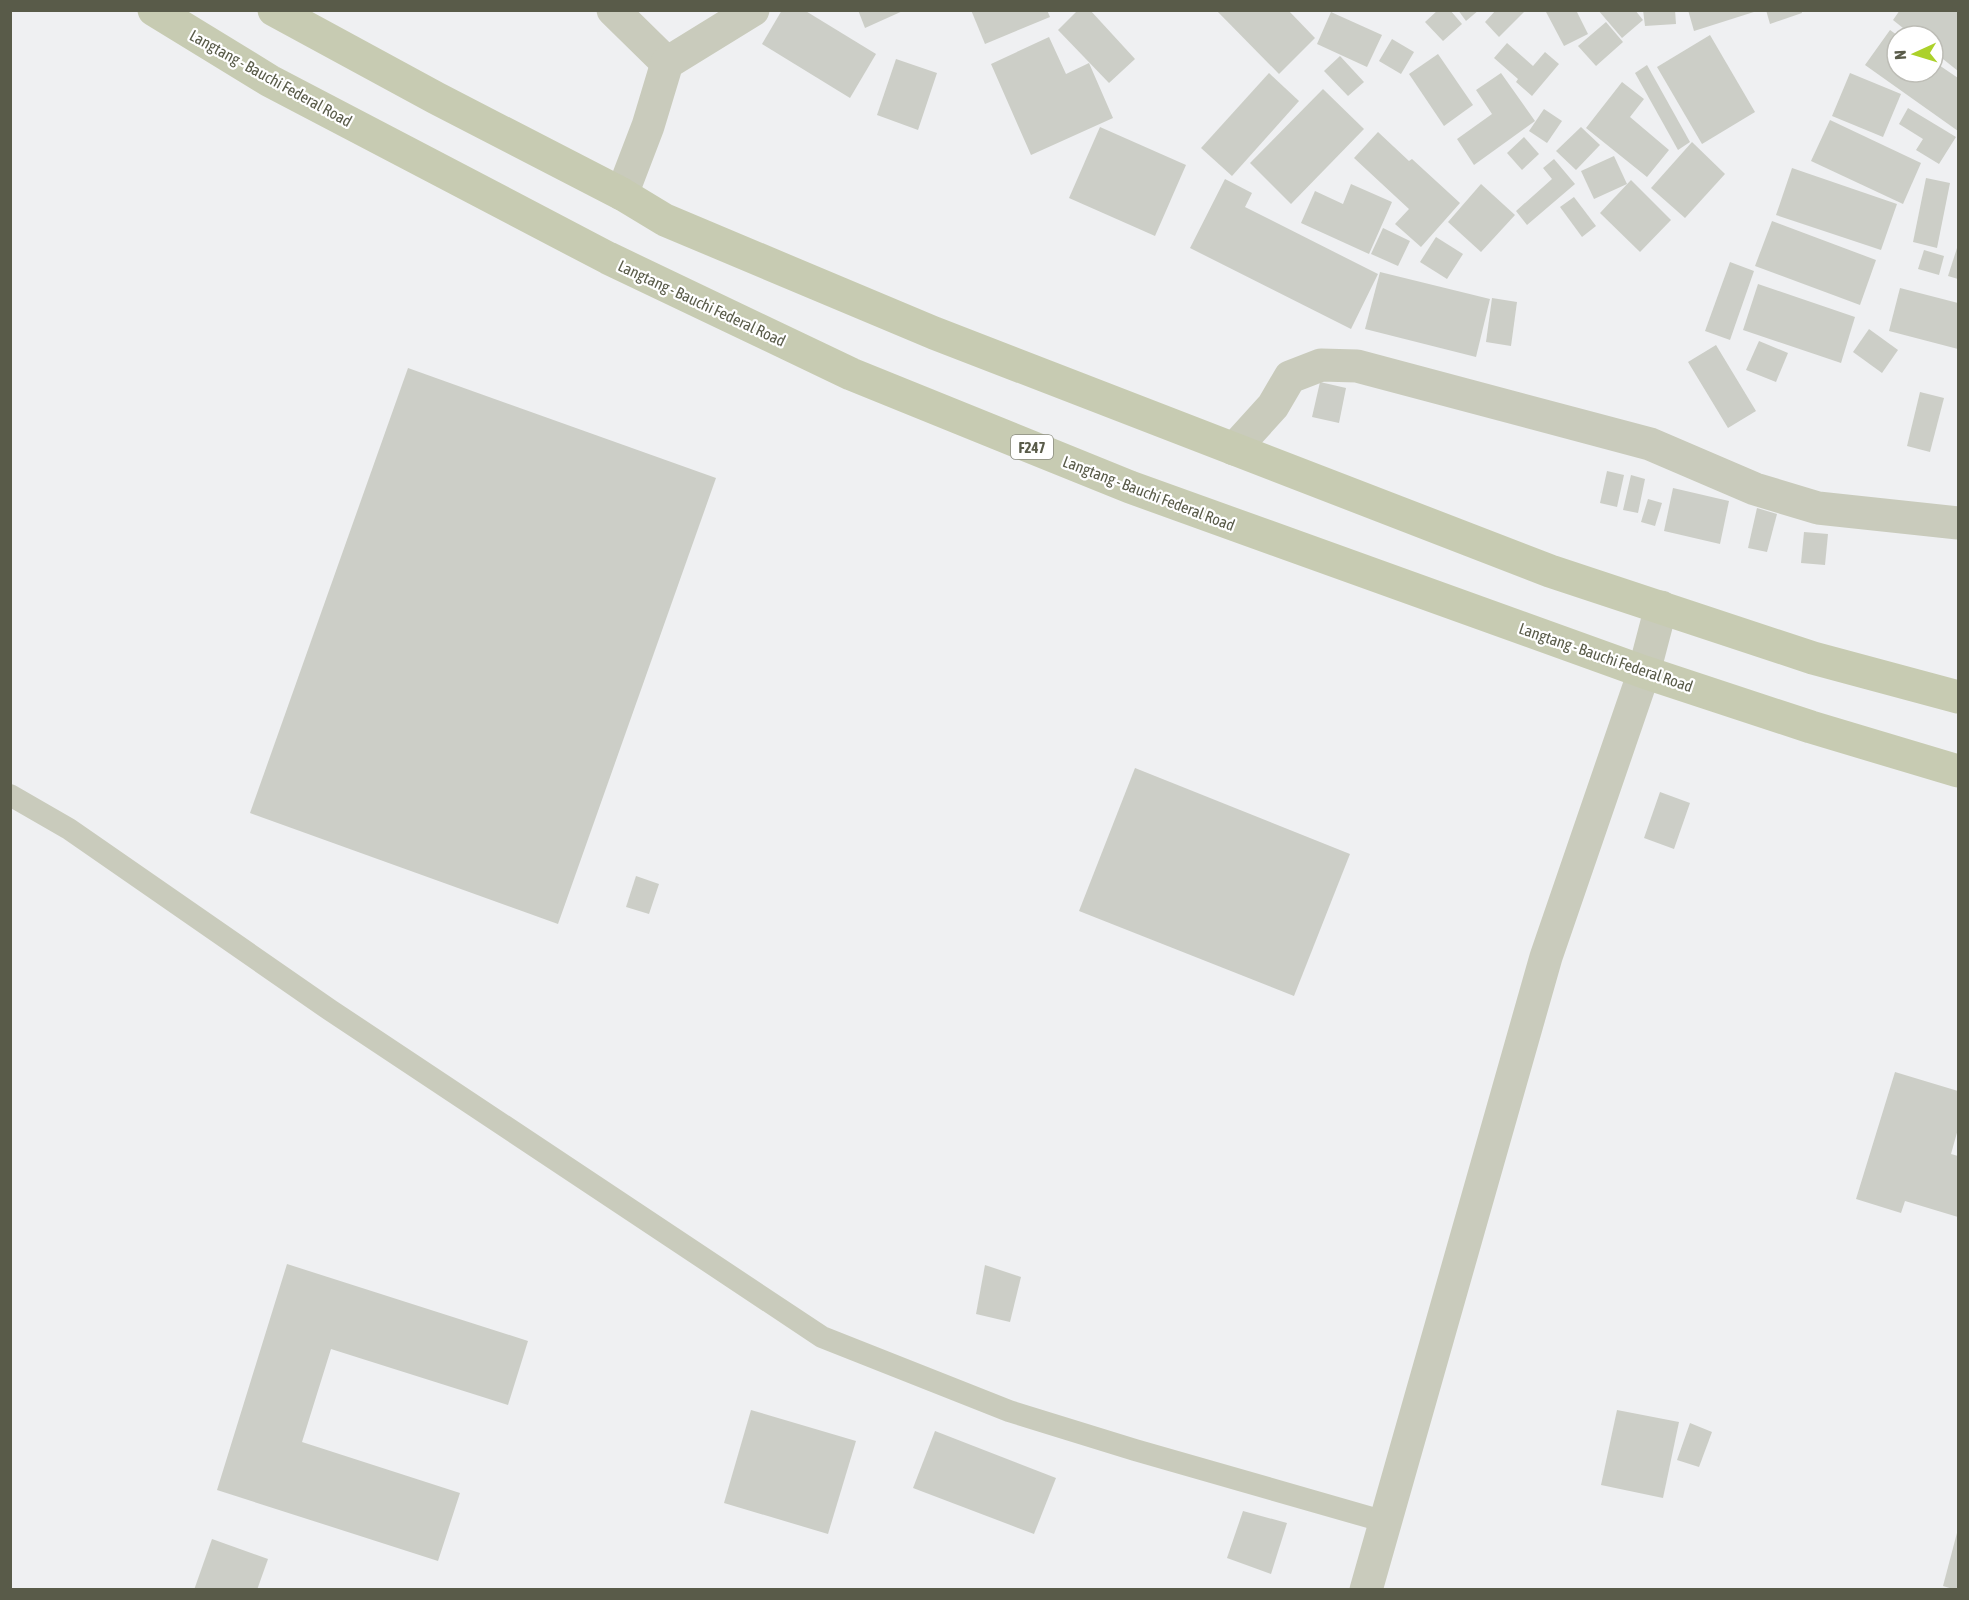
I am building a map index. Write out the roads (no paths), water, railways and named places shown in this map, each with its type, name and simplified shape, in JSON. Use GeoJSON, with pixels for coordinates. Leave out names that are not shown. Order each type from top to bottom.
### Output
{"type":"FeatureCollection","features":[{"type":"Feature","properties":{"kind":"main road","name":"Langtang - Bauchi Federal Road"},"geometry":{"type":"LineString","coordinates":[[154,10],[270,81],[608,258],[851,374],[1130,487],[1644,672],[1811,727],[1959,771]]}},
{"type":"Feature","properties":{"kind":"main road"},"geometry":{"type":"LineString","coordinates":[[274,10],[436,98],[622,194],[666,220],[934,333],[1550,571],[1813,658],[1959,698]]}},
{"type":"Feature","properties":{"kind":"street"},"geometry":{"type":"LineString","coordinates":[[613,10],[667,63]]}},
{"type":"Feature","properties":{"kind":"street"},"geometry":{"type":"LineString","coordinates":[[622,194],[648,126],[667,63],[753,10]]}},
{"type":"Feature","properties":{"kind":"street"},"geometry":{"type":"LineString","coordinates":[[1234,449],[1273,406],[1290,377],[1321,365],[1357,366],[1650,444],[1755,489],[1818,507],[1959,523]]}},
{"type":"Feature","properties":{"kind":"street"},"geometry":{"type":"LineString","coordinates":[[1366,1590],[1546,957],[1644,672],[1661,607]]}},
{"type":"Feature","properties":{"kind":"lane"},"geometry":{"type":"LineString","coordinates":[[10,795],[69,829],[330,1010],[822,1337],[1009,1411],[1135,1450],[1386,1522]]}}]}
